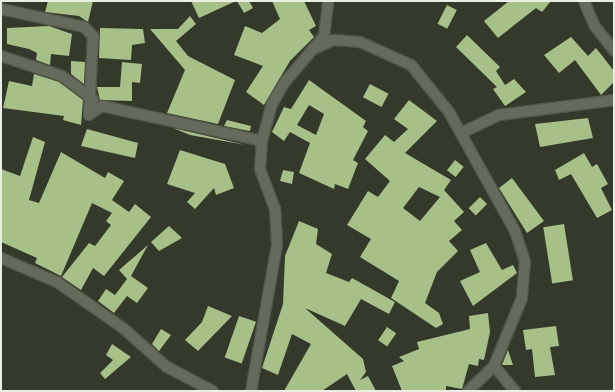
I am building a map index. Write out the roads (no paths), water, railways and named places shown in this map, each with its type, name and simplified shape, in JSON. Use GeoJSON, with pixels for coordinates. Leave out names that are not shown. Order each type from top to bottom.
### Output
{"type":"FeatureCollection","features":[{"type":"Feature","properties":{"kind":"street"},"geometry":{"type":"LineString","coordinates":[[251,391],[277,245],[274,209],[260,169],[262,141],[272,104],[316,48],[329,20],[328,1]]}},
{"type":"Feature","properties":{"kind":"street"},"geometry":{"type":"LineString","coordinates":[[584,1],[594,25],[614,51]]}},
{"type":"Feature","properties":{"kind":"street"},"geometry":{"type":"LineString","coordinates":[[1,9],[84,27],[93,36],[93,99],[89,115],[102,106],[262,141]]}},
{"type":"Feature","properties":{"kind":"street"},"geometry":{"type":"LineString","coordinates":[[316,48],[348,40],[402,59],[419,72],[461,133],[510,221],[525,262],[522,298],[494,366],[468,391]]}},
{"type":"Feature","properties":{"kind":"street"},"geometry":{"type":"LineString","coordinates":[[1,56],[62,76],[93,99]]}},
{"type":"Feature","properties":{"kind":"street"},"geometry":{"type":"LineString","coordinates":[[461,133],[499,116],[614,100]]}},
{"type":"Feature","properties":{"kind":"street"},"geometry":{"type":"LineString","coordinates":[[1,258],[57,282],[123,328],[167,367],[213,391]]}},
{"type":"Feature","properties":{"kind":"street"},"geometry":{"type":"LineString","coordinates":[[494,366],[515,391]]}}]}
